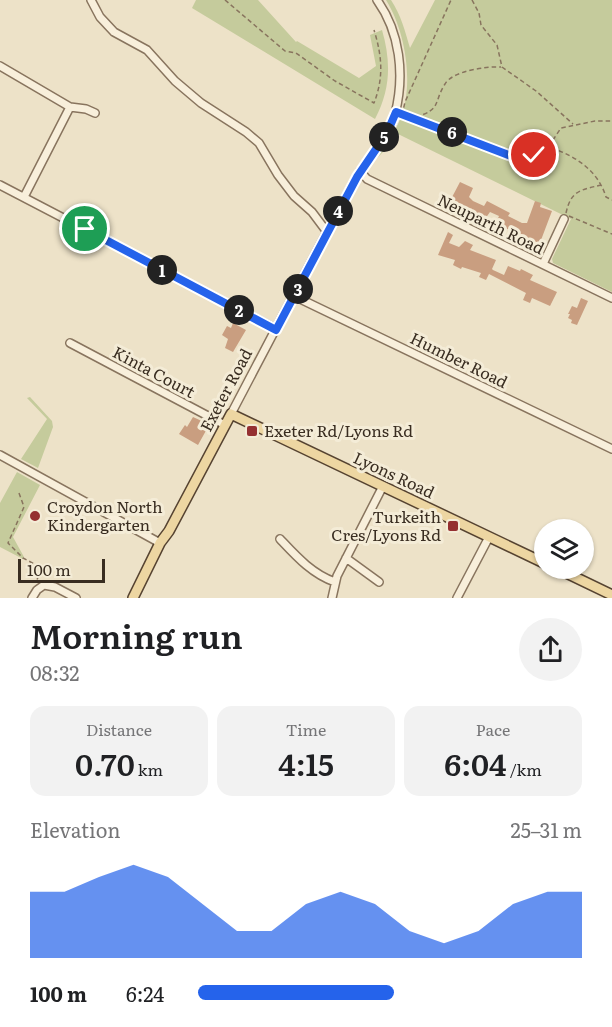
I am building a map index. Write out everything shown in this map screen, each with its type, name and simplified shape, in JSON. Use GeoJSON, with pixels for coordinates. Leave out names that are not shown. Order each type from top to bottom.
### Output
{"type":"FeatureCollection","features":[{"type":"Feature","properties":{"kind":"main road","name":"Exeter Road"},"geometry":{"type":"LineString","coordinates":[[133,598],[160,543],[169,531],[231,414]]}},
{"type":"Feature","properties":{"kind":"main road","name":"Lyons Road"},"geometry":{"type":"LineString","coordinates":[[231,414],[534,558]]}},
{"type":"Feature","properties":{"kind":"main road"},"geometry":{"type":"LineString","coordinates":[[579,579],[612,595]]}},
{"type":"Feature","properties":{"kind":"street"},"geometry":{"type":"LineString","coordinates":[[91,0],[100,17],[114,32],[147,50],[175,81],[201,103],[259,143],[278,176],[294,196],[312,212],[327,232]]}},
{"type":"Feature","properties":{"kind":"street","name":"Exeter Road"},"geometry":{"type":"LineString","coordinates":[[231,414],[360,171],[399,113],[398,49],[387,16],[377,0]]}},
{"type":"Feature","properties":{"kind":"street"},"geometry":{"type":"LineString","coordinates":[[0,66],[70,107],[95,113]]}},
{"type":"Feature","properties":{"kind":"street"},"geometry":{"type":"LineString","coordinates":[[24,197],[70,107]]}},
{"type":"Feature","properties":{"kind":"street","name":"Neuparth Road"},"geometry":{"type":"LineString","coordinates":[[360,171],[367,179],[612,298]]}},
{"type":"Feature","properties":{"kind":"street"},"geometry":{"type":"LineString","coordinates":[[0,185],[276,330]]}},
{"type":"Feature","properties":{"kind":"street"},"geometry":{"type":"LineString","coordinates":[[543,264],[565,217]]}},
{"type":"Feature","properties":{"kind":"street","name":"Humber Road"},"geometry":{"type":"LineString","coordinates":[[294,296],[612,448]]}},
{"type":"Feature","properties":{"kind":"street","name":"Kinta Court"},"geometry":{"type":"LineString","coordinates":[[70,343],[225,425]]}},
{"type":"Feature","properties":{"kind":"street"},"geometry":{"type":"LineString","coordinates":[[0,455],[160,543]]}},
{"type":"Feature","properties":{"kind":"street"},"geometry":{"type":"LineString","coordinates":[[332,598],[335,582],[345,558],[383,486]]}},
{"type":"Feature","properties":{"kind":"street"},"geometry":{"type":"LineString","coordinates":[[457,598],[489,537]]}},
{"type":"Feature","properties":{"kind":"street"},"geometry":{"type":"LineString","coordinates":[[280,539],[316,573],[335,582]]}},
{"type":"Feature","properties":{"kind":"street"},"geometry":{"type":"LineString","coordinates":[[345,558],[379,582]]}},
{"type":"Feature","properties":{"kind":"street"},"geometry":{"type":"LineString","coordinates":[[32,598],[44,585],[55,587],[76,598]]}},
{"type":"Feature","properties":{"kind":"path"},"geometry":{"type":"LineString","coordinates":[[225,0],[285,51],[296,53],[335,81],[374,103],[380,88],[382,68],[380,48],[374,30]]}},
{"type":"Feature","properties":{"kind":"path"},"geometry":{"type":"LineString","coordinates":[[452,0],[399,113],[511,156],[534,155],[552,148],[571,154],[588,168],[602,184],[606,197],[612,200]]}},
{"type":"Feature","properties":{"kind":"path"},"geometry":{"type":"LineString","coordinates":[[472,0],[479,13],[481,25],[497,45],[502,67]]}},
{"type":"Feature","properties":{"kind":"path"},"geometry":{"type":"LineString","coordinates":[[414,118],[431,112],[445,83],[453,74],[502,67],[536,91],[573,124]]}},
{"type":"Feature","properties":{"kind":"path"},"geometry":{"type":"LineString","coordinates":[[552,148],[551,143],[561,128],[573,124],[612,121]]}},
{"type":"Feature","properties":{"kind":"path"},"geometry":{"type":"LineString","coordinates":[[602,184],[582,189],[574,194],[565,217],[612,234]]}},
{"type":"Feature","properties":{"kind":"path"},"geometry":{"type":"LineString","coordinates":[[19,493],[24,507],[8,543],[23,558],[42,568],[35,581],[40,588]]}},
{"type":"Feature","properties":{"kind":"green space"},"geometry":{"type":"Polygon","coordinates":[[[196,0],[258,0],[296,42],[359,78],[376,66],[370,35],[382,30],[387,53],[388,75],[384,97],[375,119],[192,8],[196,0]]]}},
{"type":"Feature","properties":{"kind":"green space"},"geometry":{"type":"Polygon","coordinates":[[[386,0],[391,0],[397,11],[410,48],[435,0],[612,0],[612,292],[553,263],[552,259],[571,219],[398,134],[373,162],[399,122],[407,93],[403,43],[386,0]]]}},
{"type":"Feature","properties":{"kind":"green space"},"geometry":{"type":"Polygon","coordinates":[[[30,397],[52,421],[53,427],[38,468],[21,459],[47,419],[27,398],[30,397]]]}},
{"type":"Feature","properties":{"kind":"green space"},"geometry":{"type":"Polygon","coordinates":[[[17,472],[40,485],[13,537],[23,559],[0,547],[0,503],[17,472]]]}},
{"type":"Feature","properties":{"kind":"building"},"geometry":{"type":"Polygon","coordinates":[[[460,182],[473,188],[469,197],[473,201],[484,206],[487,201],[510,213],[508,216],[522,223],[527,223],[535,201],[541,203],[540,207],[552,211],[538,248],[518,237],[518,234],[495,225],[499,216],[490,212],[485,219],[475,214],[474,216],[464,211],[465,208],[450,201],[460,182]]]}},
{"type":"Feature","properties":{"kind":"building"},"geometry":{"type":"Polygon","coordinates":[[[448,232],[453,235],[449,243],[459,247],[465,241],[473,245],[470,250],[496,260],[493,270],[504,275],[508,266],[520,271],[521,269],[533,275],[530,280],[557,292],[550,306],[532,298],[530,303],[523,300],[526,293],[489,274],[486,280],[479,277],[481,273],[462,267],[461,269],[453,265],[455,260],[438,255],[448,232]]]}},
{"type":"Feature","properties":{"kind":"building"},"geometry":{"type":"Polygon","coordinates":[[[581,298],[588,301],[577,325],[571,323],[572,320],[568,318],[570,314],[568,314],[572,306],[577,308],[581,298]]]}},
{"type":"Feature","properties":{"kind":"building"},"geometry":{"type":"Polygon","coordinates":[[[233,323],[246,330],[233,352],[225,348],[228,339],[222,335],[227,326],[231,328],[233,323]]]}},
{"type":"Feature","properties":{"kind":"building"},"geometry":{"type":"Polygon","coordinates":[[[193,417],[206,423],[208,427],[198,445],[179,434],[193,417]]]}},
{"type":"Feature","properties":{"kind":"place","name":"Exeter Rd/Lyons Rd"},"geometry":{"type":"Point","coordinates":[252,431]}},
{"type":"Feature","properties":{"kind":"place","name":"Croydon North Kindergarten"},"geometry":{"type":"Point","coordinates":[35,516]}},
{"type":"Feature","properties":{"kind":"place","name":"Turkeith Cres/Lyons Rd"},"geometry":{"type":"Point","coordinates":[453,526]}},
{"type":"Feature","properties":{"kind":"route"},"geometry":{"type":"LineString","coordinates":[[85,229],[276,330],[357,177],[387,133],[396,112],[511,156],[534,155]]}}]}
